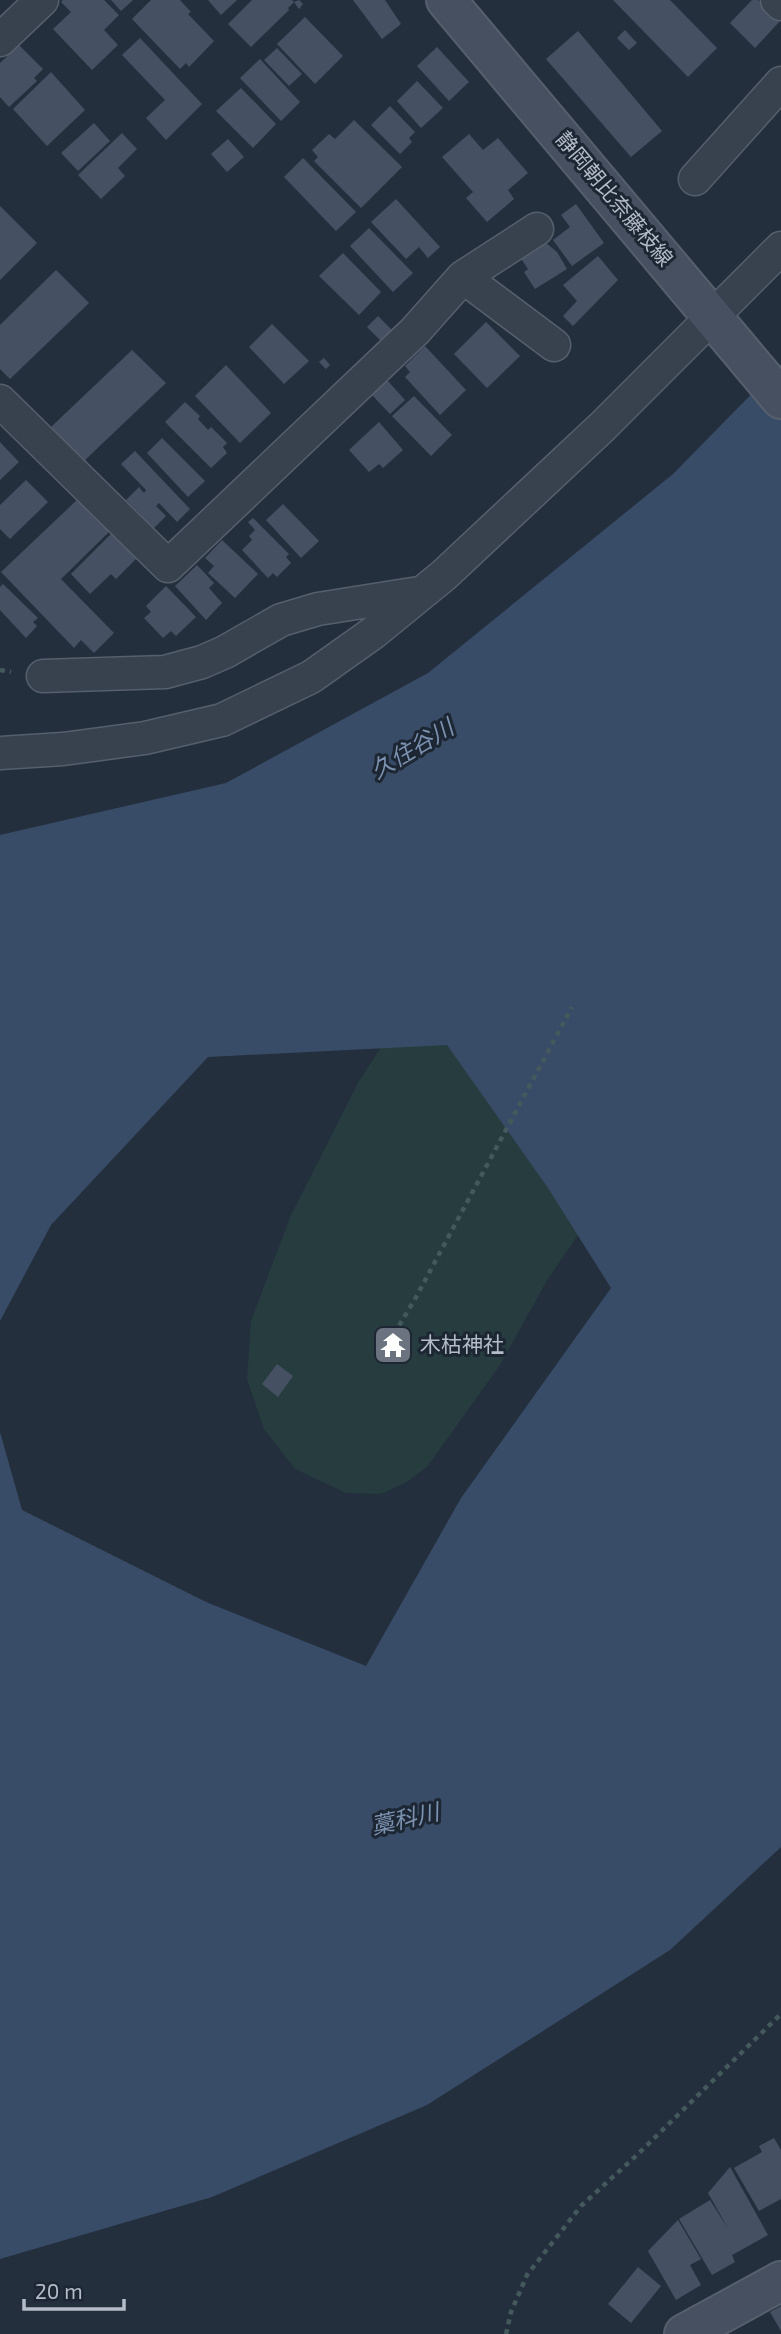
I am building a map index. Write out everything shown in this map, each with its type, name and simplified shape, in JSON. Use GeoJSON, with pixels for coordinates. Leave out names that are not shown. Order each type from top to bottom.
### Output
{"type":"FeatureCollection","features":[{"type":"Feature","properties":{"kind":"main road","name":"静岡朝比奈藤枝線"},"geometry":{"type":"LineString","coordinates":[[446,0],[781,399]]}},
{"type":"Feature","properties":{"kind":"main road"},"geometry":{"type":"LineString","coordinates":[[684,2334],[781,2281]]}},
{"type":"Feature","properties":{"kind":"street"},"geometry":{"type":"LineString","coordinates":[[0,40],[42,0]]}},
{"type":"Feature","properties":{"kind":"street"},"geometry":{"type":"LineString","coordinates":[[777,0],[781,4]]}},
{"type":"Feature","properties":{"kind":"street"},"geometry":{"type":"LineString","coordinates":[[695,179],[781,83]]}},
{"type":"Feature","properties":{"kind":"street"},"geometry":{"type":"LineString","coordinates":[[0,401],[168,566],[415,331],[463,277],[537,229]]}},
{"type":"Feature","properties":{"kind":"street"},"geometry":{"type":"LineString","coordinates":[[0,753],[63,749],[145,738],[222,720],[311,677],[373,633],[444,575],[718,323],[781,248]]}},
{"type":"Feature","properties":{"kind":"street"},"geometry":{"type":"LineString","coordinates":[[463,277],[554,345]]}},
{"type":"Feature","properties":{"kind":"street"},"geometry":{"type":"LineString","coordinates":[[43,676],[165,672],[225,652],[272,625],[306,612],[422,593]]}},
{"type":"Feature","properties":{"kind":"path"},"geometry":{"type":"LineString","coordinates":[[394,1334],[572,1007]]}},
{"type":"Feature","properties":{"kind":"path"},"geometry":{"type":"LineString","coordinates":[[506,2334],[511,2312],[527,2275],[581,2206],[781,2014]]}},
{"type":"Feature","properties":{"kind":"green space"},"geometry":{"type":"Polygon","coordinates":[[[424,1004],[586,1223],[546,1282],[500,1365],[427,1467],[405,1483],[381,1494],[346,1493],[295,1469],[264,1429],[247,1379],[251,1321],[291,1215],[359,1081],[392,1031],[424,1004]]]}},
{"type":"Feature","properties":{"kind":"water"},"geometry":{"type":"Polygon","coordinates":[[[781,364],[781,1847],[670,1950],[427,2105],[212,2197],[0,2259],[0,1432],[22,1510],[206,1602],[366,1666],[461,1498],[611,1288],[548,1188],[447,1045],[208,1057],[51,1225],[0,1321],[0,835],[226,783],[428,673],[673,474],[781,364]]]}},
{"type":"Feature","properties":{"kind":"building"},"geometry":{"type":"Polygon","coordinates":[[[104,0],[119,15],[104,30],[118,45],[92,70],[53,29],[71,12],[61,2],[104,0]]]}},
{"type":"Feature","properties":{"kind":"building"},"geometry":{"type":"Polygon","coordinates":[[[111,0],[133,0],[121,11],[111,0]]]}},
{"type":"Feature","properties":{"kind":"building"},"geometry":{"type":"Polygon","coordinates":[[[151,0],[180,0],[191,12],[188,14],[214,41],[189,67],[186,63],[180,69],[132,19],[151,0]]]}},
{"type":"Feature","properties":{"kind":"building"},"geometry":{"type":"Polygon","coordinates":[[[208,0],[237,0],[221,15],[208,0]]]}},
{"type":"Feature","properties":{"kind":"building"},"geometry":{"type":"Polygon","coordinates":[[[252,0],[294,2],[251,47],[228,24],[252,0]]]}},
{"type":"Feature","properties":{"kind":"building"},"geometry":{"type":"Polygon","coordinates":[[[299,0],[303,4],[299,9],[294,2],[299,0]]]}},
{"type":"Feature","properties":{"kind":"building"},"geometry":{"type":"Polygon","coordinates":[[[353,0],[385,0],[401,24],[382,39],[353,0]]]}},
{"type":"Feature","properties":{"kind":"building"},"geometry":{"type":"Polygon","coordinates":[[[613,0],[670,0],[717,48],[688,77],[613,0]]]}},
{"type":"Feature","properties":{"kind":"building"},"geometry":{"type":"Polygon","coordinates":[[[752,0],[758,0],[780,21],[755,48],[730,23],[752,0]]]}},
{"type":"Feature","properties":{"kind":"building"},"geometry":{"type":"Polygon","coordinates":[[[305,17],[343,56],[315,84],[277,44],[305,17]]]}},
{"type":"Feature","properties":{"kind":"building"},"geometry":{"type":"Polygon","coordinates":[[[625,30],[637,43],[629,50],[617,38],[625,30]]]}},
{"type":"Feature","properties":{"kind":"building"},"geometry":{"type":"Polygon","coordinates":[[[578,31],[662,131],[631,157],[546,59],[578,31]]]}},
{"type":"Feature","properties":{"kind":"building"},"geometry":{"type":"Polygon","coordinates":[[[140,38],[202,104],[166,140],[146,118],[165,100],[122,55],[140,38]]]}},
{"type":"Feature","properties":{"kind":"building"},"geometry":{"type":"Polygon","coordinates":[[[19,45],[43,69],[34,78],[37,81],[9,107],[0,97],[0,63],[19,45]]]}},
{"type":"Feature","properties":{"kind":"building"},"geometry":{"type":"Polygon","coordinates":[[[437,47],[469,82],[449,101],[417,66],[437,47]]]}},
{"type":"Feature","properties":{"kind":"building"},"geometry":{"type":"Polygon","coordinates":[[[277,48],[302,74],[289,86],[264,60],[277,48]]]}},
{"type":"Feature","properties":{"kind":"building"},"geometry":{"type":"Polygon","coordinates":[[[260,59],[300,102],[281,121],[240,78],[260,59]]]}},
{"type":"Feature","properties":{"kind":"building"},"geometry":{"type":"Polygon","coordinates":[[[51,72],[85,110],[47,146],[13,109],[51,72]]]}},
{"type":"Feature","properties":{"kind":"building"},"geometry":{"type":"Polygon","coordinates":[[[417,81],[443,108],[421,128],[397,101],[417,81]]]}},
{"type":"Feature","properties":{"kind":"building"},"geometry":{"type":"Polygon","coordinates":[[[241,88],[276,124],[253,148],[216,111],[241,88]]]}},
{"type":"Feature","properties":{"kind":"building"},"geometry":{"type":"Polygon","coordinates":[[[390,106],[415,132],[409,138],[412,142],[400,154],[371,125],[390,106]]]}},
{"type":"Feature","properties":{"kind":"building"},"geometry":{"type":"Polygon","coordinates":[[[354,120],[402,167],[361,208],[314,161],[318,157],[312,150],[329,134],[335,139],[354,120]]]}},
{"type":"Feature","properties":{"kind":"building"},"geometry":{"type":"Polygon","coordinates":[[[94,123],[110,141],[78,171],[61,153],[94,123]]]}},
{"type":"Feature","properties":{"kind":"building"},"geometry":{"type":"Polygon","coordinates":[[[122,133],[137,149],[118,168],[125,176],[101,199],[78,175],[122,133]]]}},
{"type":"Feature","properties":{"kind":"building"},"geometry":{"type":"Polygon","coordinates":[[[469,134],[483,150],[498,138],[528,173],[508,190],[514,199],[487,222],[466,198],[473,192],[442,157],[469,134]]]}},
{"type":"Feature","properties":{"kind":"building"},"geometry":{"type":"Polygon","coordinates":[[[228,139],[244,157],[227,172],[211,154],[228,139]]]}},
{"type":"Feature","properties":{"kind":"building"},"geometry":{"type":"Polygon","coordinates":[[[303,158],[356,212],[336,231],[284,177],[303,158]]]}},
{"type":"Feature","properties":{"kind":"building"},"geometry":{"type":"Polygon","coordinates":[[[396,199],[440,247],[428,258],[419,247],[406,259],[371,222],[396,199]]]}},
{"type":"Feature","properties":{"kind":"building"},"geometry":{"type":"Polygon","coordinates":[[[576,204],[604,243],[572,266],[553,240],[570,227],[561,215],[576,204]]]}},
{"type":"Feature","properties":{"kind":"building"},"geometry":{"type":"Polygon","coordinates":[[[0,206],[37,243],[0,280],[0,206]]]}},
{"type":"Feature","properties":{"kind":"building"},"geometry":{"type":"Polygon","coordinates":[[[369,228],[413,273],[393,292],[350,246],[369,228]]]}},
{"type":"Feature","properties":{"kind":"building"},"geometry":{"type":"Polygon","coordinates":[[[545,242],[557,252],[567,269],[535,289],[524,272],[528,269],[520,257],[545,242]]]}},
{"type":"Feature","properties":{"kind":"building"},"geometry":{"type":"Polygon","coordinates":[[[343,253],[381,292],[359,315],[319,276],[343,253]]]}},
{"type":"Feature","properties":{"kind":"building"},"geometry":{"type":"Polygon","coordinates":[[[598,256],[618,280],[573,326],[563,316],[577,301],[563,285],[598,256]]]}},
{"type":"Feature","properties":{"kind":"building"},"geometry":{"type":"Polygon","coordinates":[[[56,270],[89,303],[10,379],[0,369],[0,325],[56,270]]]}},
{"type":"Feature","properties":{"kind":"building"},"geometry":{"type":"Polygon","coordinates":[[[378,316],[393,331],[382,342],[367,327],[378,316]]]}},
{"type":"Feature","properties":{"kind":"building"},"geometry":{"type":"Polygon","coordinates":[[[486,322],[520,356],[487,388],[454,354],[486,322]]]}},
{"type":"Feature","properties":{"kind":"building"},"geometry":{"type":"Polygon","coordinates":[[[272,324],[309,361],[284,384],[249,347],[272,324]]]}},
{"type":"Feature","properties":{"kind":"building"},"geometry":{"type":"Polygon","coordinates":[[[425,346],[466,390],[440,415],[405,377],[410,372],[405,366],[425,346]]]}},
{"type":"Feature","properties":{"kind":"building"},"geometry":{"type":"Polygon","coordinates":[[[132,350],[166,383],[84,461],[51,427],[132,350]]]}},
{"type":"Feature","properties":{"kind":"building"},"geometry":{"type":"Polygon","coordinates":[[[324,358],[330,365],[326,369],[319,362],[324,358]]]}},
{"type":"Feature","properties":{"kind":"building"},"geometry":{"type":"Polygon","coordinates":[[[226,365],[271,413],[240,443],[195,396],[226,365]]]}},
{"type":"Feature","properties":{"kind":"building"},"geometry":{"type":"Polygon","coordinates":[[[387,380],[405,400],[390,414],[372,395],[387,380]]]}},
{"type":"Feature","properties":{"kind":"building"},"geometry":{"type":"Polygon","coordinates":[[[414,396],[452,435],[431,456],[392,416],[414,396]]]}},
{"type":"Feature","properties":{"kind":"building"},"geometry":{"type":"Polygon","coordinates":[[[185,402],[200,416],[198,419],[208,430],[211,427],[227,443],[223,447],[227,453],[211,468],[165,422],[185,402]]]}},
{"type":"Feature","properties":{"kind":"building"},"geometry":{"type":"Polygon","coordinates":[[[379,422],[403,450],[383,468],[379,464],[369,472],[349,450],[379,422]]]}},
{"type":"Feature","properties":{"kind":"building"},"geometry":{"type":"Polygon","coordinates":[[[162,438],[205,481],[188,497],[147,453],[162,438]]]}},
{"type":"Feature","properties":{"kind":"building"},"geometry":{"type":"Polygon","coordinates":[[[0,442],[19,462],[0,480],[0,442]]]}},
{"type":"Feature","properties":{"kind":"building"},"geometry":{"type":"Polygon","coordinates":[[[135,451],[190,509],[177,522],[159,503],[156,506],[166,516],[154,528],[126,500],[139,487],[144,493],[146,490],[121,464],[135,451]]]}},
{"type":"Feature","properties":{"kind":"building"},"geometry":{"type":"Polygon","coordinates":[[[26,480],[48,502],[10,539],[0,529],[0,505],[26,480]]]}},
{"type":"Feature","properties":{"kind":"building"},"geometry":{"type":"Polygon","coordinates":[[[78,499],[109,532],[61,579],[114,633],[94,653],[81,640],[74,648],[1,572],[78,499]]]}},
{"type":"Feature","properties":{"kind":"building"},"geometry":{"type":"Polygon","coordinates":[[[283,504],[319,541],[301,558],[266,520],[283,504]]]}},
{"type":"Feature","properties":{"kind":"building"},"geometry":{"type":"Polygon","coordinates":[[[253,518],[289,554],[286,557],[291,563],[277,577],[273,573],[268,578],[242,550],[252,540],[249,536],[255,530],[248,522],[253,518]]]}},
{"type":"Feature","properties":{"kind":"building"},"geometry":{"type":"Polygon","coordinates":[[[114,531],[139,556],[116,579],[111,574],[90,594],[71,574],[114,531]]]}},
{"type":"Feature","properties":{"kind":"building"},"geometry":{"type":"Polygon","coordinates":[[[222,540],[258,574],[235,598],[208,573],[214,566],[205,558],[222,540]]]}},
{"type":"Feature","properties":{"kind":"building"},"geometry":{"type":"Polygon","coordinates":[[[197,565],[214,583],[209,588],[222,603],[206,620],[175,586],[197,565]]]}},
{"type":"Feature","properties":{"kind":"building"},"geometry":{"type":"Polygon","coordinates":[[[3,584],[38,618],[33,622],[37,626],[26,638],[0,610],[0,587],[3,584]]]}},
{"type":"Feature","properties":{"kind":"building"},"geometry":{"type":"Polygon","coordinates":[[[166,586],[196,617],[176,636],[171,631],[163,638],[144,618],[151,612],[146,606],[166,586]]]}},
{"type":"Feature","properties":{"kind":"building"},"geometry":{"type":"Polygon","coordinates":[[[277,1364],[293,1376],[278,1397],[262,1384],[277,1364]]]}},
{"type":"Feature","properties":{"kind":"building"},"geometry":{"type":"Polygon","coordinates":[[[774,2138],[781,2150],[781,2199],[759,2211],[734,2168],[762,2152],[759,2146],[774,2138]]]}},
{"type":"Feature","properties":{"kind":"building"},"geometry":{"type":"Polygon","coordinates":[[[730,2167],[768,2235],[732,2255],[735,2262],[712,2275],[679,2219],[710,2200],[729,2230],[708,2193],[730,2167]]]}},
{"type":"Feature","properties":{"kind":"building"},"geometry":{"type":"Polygon","coordinates":[[[678,2220],[701,2259],[690,2265],[701,2285],[676,2300],[648,2251],[678,2220]]]}},
{"type":"Feature","properties":{"kind":"building"},"geometry":{"type":"Polygon","coordinates":[[[638,2267],[661,2286],[631,2323],[608,2304],[638,2267]]]}},
{"type":"Feature","properties":{"kind":"building"},"geometry":{"type":"Polygon","coordinates":[[[781,2306],[781,2331],[770,2312],[781,2306]]]}},
{"type":"Feature","properties":{"kind":"place","name":"木枯神社"},"geometry":{"type":"Point","coordinates":[393,1345]}},
{"type":"Feature","properties":{"kind":"water label","name":"久住谷川"},"geometry":{"type":"Point","coordinates":[412,749]}},
{"type":"Feature","properties":{"kind":"water label","name":"藁科川"},"geometry":{"type":"Point","coordinates":[405,1819]}}]}
